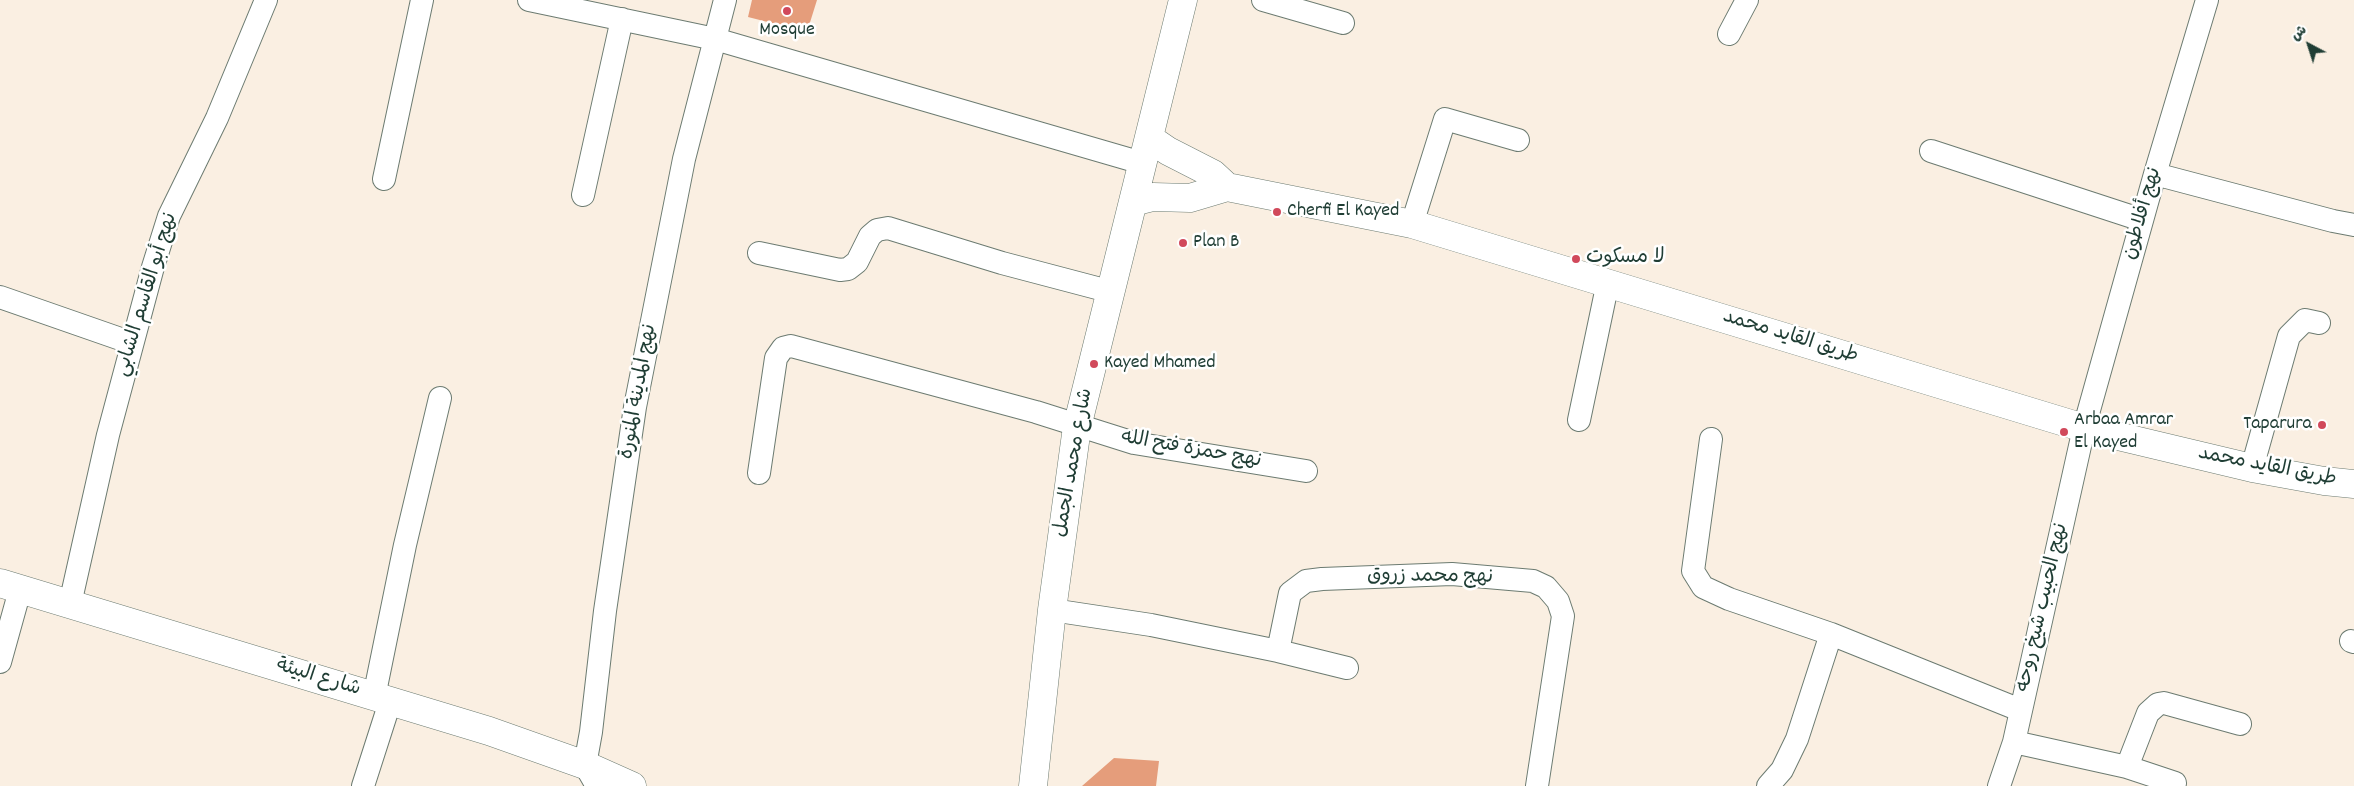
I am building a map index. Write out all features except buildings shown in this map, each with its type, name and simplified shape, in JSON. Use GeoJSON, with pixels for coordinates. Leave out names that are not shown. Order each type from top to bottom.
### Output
{"type":"FeatureCollection","features":[{"type":"Feature","properties":{"kind":"street","name":"نهج أبو القاسم الشابي"},"geometry":{"type":"LineString","coordinates":[[70,604],[108,436],[132,343],[170,216],[216,118],[266,0]]}},
{"type":"Feature","properties":{"kind":"street"},"geometry":{"type":"LineString","coordinates":[[384,179],[422,0]]}},
{"type":"Feature","properties":{"kind":"street"},"geometry":{"type":"LineString","coordinates":[[529,0],[715,39],[1146,151]]}},
{"type":"Feature","properties":{"kind":"street","name":"نهج المدينة المنورة"},"geometry":{"type":"LineString","coordinates":[[591,775],[591,732],[605,611],[635,407],[684,159],[725,0]]}},
{"type":"Feature","properties":{"kind":"street","name":"شارع محمد الجمل"},"geometry":{"type":"LineString","coordinates":[[1033,786],[1052,610],[1077,427],[1183,0]]}},
{"type":"Feature","properties":{"kind":"street"},"geometry":{"type":"LineString","coordinates":[[1263,0],[1343,23]]}},
{"type":"Feature","properties":{"kind":"street"},"geometry":{"type":"LineString","coordinates":[[1729,34],[1747,0]]}},
{"type":"Feature","properties":{"kind":"street","name":"نهج أفلاطون"},"geometry":{"type":"LineString","coordinates":[[2084,428],[2206,0]]}},
{"type":"Feature","properties":{"kind":"street"},"geometry":{"type":"LineString","coordinates":[[583,196],[622,19]]}},
{"type":"Feature","properties":{"kind":"street"},"geometry":{"type":"LineString","coordinates":[[1412,224],[1445,119],[1518,140]]}},
{"type":"Feature","properties":{"kind":"street","name":"طريق القايد محمد"},"geometry":{"type":"LineString","coordinates":[[1146,151],[1168,151],[1213,174],[1227,187],[1412,224],[2084,428],[2252,468],[2324,481],[2354,484]]}},
{"type":"Feature","properties":{"kind":"street"},"geometry":{"type":"LineString","coordinates":[[1931,151],[2142,220]]}},
{"type":"Feature","properties":{"kind":"street"},"geometry":{"type":"LineString","coordinates":[[2155,174],[2354,225]]}},
{"type":"Feature","properties":{"kind":"street"},"geometry":{"type":"LineString","coordinates":[[1133,202],[1153,197],[1190,198],[1227,187]]}},
{"type":"Feature","properties":{"kind":"street"},"geometry":{"type":"LineString","coordinates":[[759,253],[840,270],[848,269],[857,262],[870,236],[877,230],[888,228],[1002,263],[1112,292]]}},
{"type":"Feature","properties":{"kind":"street"},"geometry":{"type":"LineString","coordinates":[[1579,420],[1608,282]]}},
{"type":"Feature","properties":{"kind":"street"},"geometry":{"type":"LineString","coordinates":[[0,297],[132,343]]}},
{"type":"Feature","properties":{"kind":"street"},"geometry":{"type":"LineString","coordinates":[[2252,468],[2289,336],[2305,320],[2319,323]]}},
{"type":"Feature","properties":{"kind":"street","name":"نهج حمزة فتح الله"},"geometry":{"type":"LineString","coordinates":[[759,472],[776,358],[783,348],[791,346],[1036,412],[1077,427],[1134,443],[1306,471]]}},
{"type":"Feature","properties":{"kind":"street"},"geometry":{"type":"LineString","coordinates":[[364,786],[382,700],[405,545],[440,398]]}},
{"type":"Feature","properties":{"kind":"street","name":"نهج الحبيب شيخ روحه"},"geometry":{"type":"LineString","coordinates":[[2000,786],[2014,742],[2084,428]]}},
{"type":"Feature","properties":{"kind":"street"},"geometry":{"type":"LineString","coordinates":[[1711,439],[1693,571],[1696,579],[1712,592],[1729,599],[1831,634],[2020,710]]}},
{"type":"Feature","properties":{"kind":"street","name":"نهج محمد زروق"},"geometry":{"type":"LineString","coordinates":[[1278,651],[1290,593],[1306,582],[1322,579],[1452,574],[1533,581],[1546,587],[1558,601],[1563,616],[1537,786]]}},
{"type":"Feature","properties":{"kind":"street"},"geometry":{"type":"LineString","coordinates":[[0,662],[10,587]]}},
{"type":"Feature","properties":{"kind":"street","name":"شارع البيئة"},"geometry":{"type":"LineString","coordinates":[[10,587],[489,731],[591,775],[632,786]]}},
{"type":"Feature","properties":{"kind":"street"},"geometry":{"type":"LineString","coordinates":[[1052,610],[1151,625],[1278,651],[1347,668]]}},
{"type":"Feature","properties":{"kind":"street"},"geometry":{"type":"LineString","coordinates":[[1768,786],[1782,770],[1797,739],[1831,634]]}},
{"type":"Feature","properties":{"kind":"street"},"geometry":{"type":"LineString","coordinates":[[2128,768],[2148,713],[2158,704],[2164,703],[2240,724]]}},
{"type":"Feature","properties":{"kind":"street"},"geometry":{"type":"LineString","coordinates":[[2014,742],[2128,768],[2175,783]]}},
{"type":"Feature","properties":{"kind":"place","name":"Mosque"},"geometry":{"type":"Point","coordinates":[787,11]}},
{"type":"Feature","properties":{"kind":"place","name":"Cherfi El Kayed"},"geometry":{"type":"Point","coordinates":[1277,212]}},
{"type":"Feature","properties":{"kind":"place","name":"Plan B"},"geometry":{"type":"Point","coordinates":[1183,243]}},
{"type":"Feature","properties":{"kind":"place","name":"لا مسكوت"},"geometry":{"type":"Point","coordinates":[1576,259]}},
{"type":"Feature","properties":{"kind":"place","name":"Kayed Mhamed"},"geometry":{"type":"Point","coordinates":[1094,364]}},
{"type":"Feature","properties":{"kind":"place","name":"Taparura"},"geometry":{"type":"Point","coordinates":[2322,425]}},
{"type":"Feature","properties":{"kind":"place","name":"Arbaa Amrar El Kayed"},"geometry":{"type":"Point","coordinates":[2064,432]}}]}
